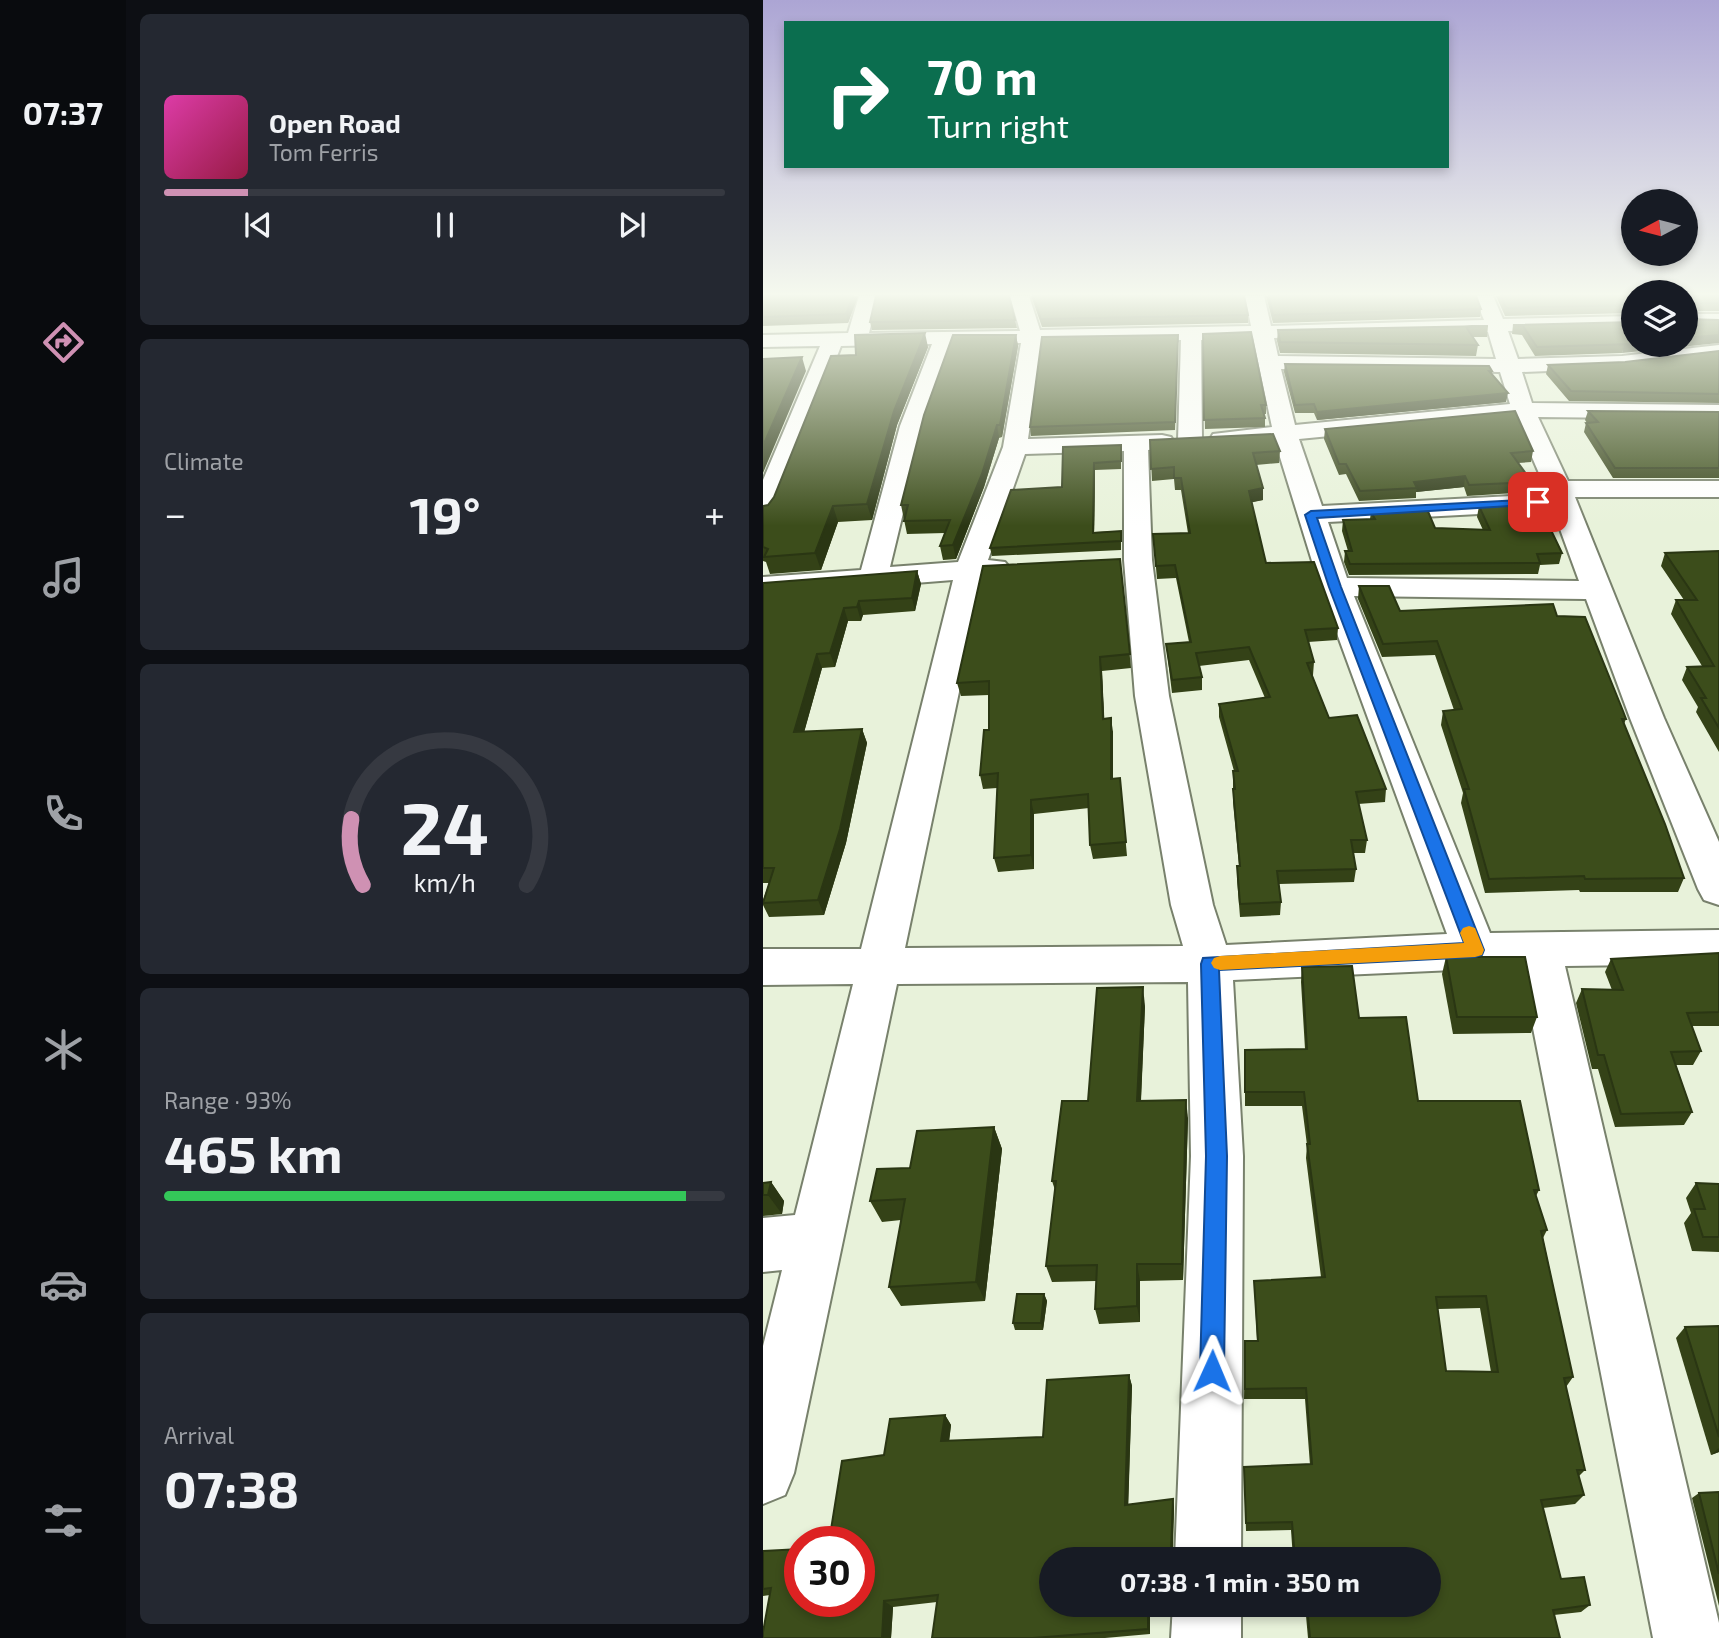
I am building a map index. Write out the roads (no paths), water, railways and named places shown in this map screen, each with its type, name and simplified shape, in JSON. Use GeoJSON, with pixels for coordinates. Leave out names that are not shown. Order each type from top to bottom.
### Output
{"type":"FeatureCollection","features":[{"type":"Feature","properties":{"kind":"street"},"geometry":{"type":"LineString","coordinates":[[763,512],[829,372]]}},
{"type":"Feature","properties":{"kind":"street"},"geometry":{"type":"LineString","coordinates":[[873,579],[899,472],[930,372]]}},
{"type":"Feature","properties":{"kind":"street"},"geometry":{"type":"LineString","coordinates":[[763,1473],[814,1240],[880,966],[970,569],[1015,447],[1026,372]]}},
{"type":"Feature","properties":{"kind":"street"},"geometry":{"type":"LineString","coordinates":[[1190,440],[1191,372]]}},
{"type":"Feature","properties":{"kind":"street"},"geometry":{"type":"LineString","coordinates":[[1272,372],[1285,434],[1335,587],[1475,950]]}},
{"type":"Feature","properties":{"kind":"street"},"geometry":{"type":"LineString","coordinates":[[1510,372],[1523,410],[1561,495],[1596,590],[1719,889]]}},
{"type":"Feature","properties":{"kind":"street"},"geometry":{"type":"LineString","coordinates":[[1015,447],[1285,434],[1523,410],[1719,412]]}},
{"type":"Feature","properties":{"kind":"street"},"geometry":{"type":"LineString","coordinates":[[1136,443],[1125,561],[1192,905],[1210,964],[1217,1156],[1208,1547]]}},
{"type":"Feature","properties":{"kind":"street"},"geometry":{"type":"LineString","coordinates":[[1311,515],[1561,495],[1719,489]]}},
{"type":"Feature","properties":{"kind":"street"},"geometry":{"type":"LineString","coordinates":[[763,586],[1022,566]]}},
{"type":"Feature","properties":{"kind":"street"},"geometry":{"type":"LineString","coordinates":[[1335,587],[1596,590]]}},
{"type":"Feature","properties":{"kind":"street"},"geometry":{"type":"LineString","coordinates":[[763,967],[1210,964],[1475,950],[1719,947]]}},
{"type":"Feature","properties":{"kind":"street"},"geometry":{"type":"LineString","coordinates":[[1539,949],[1688,1638]]}},
{"type":"Feature","properties":{"kind":"street"},"geometry":{"type":"LineString","coordinates":[[763,1245],[814,1240]]}},
{"type":"Feature","properties":{"kind":"street"},"geometry":{"type":"LineString","coordinates":[[1206,1638],[1207,1617]]}}]}
